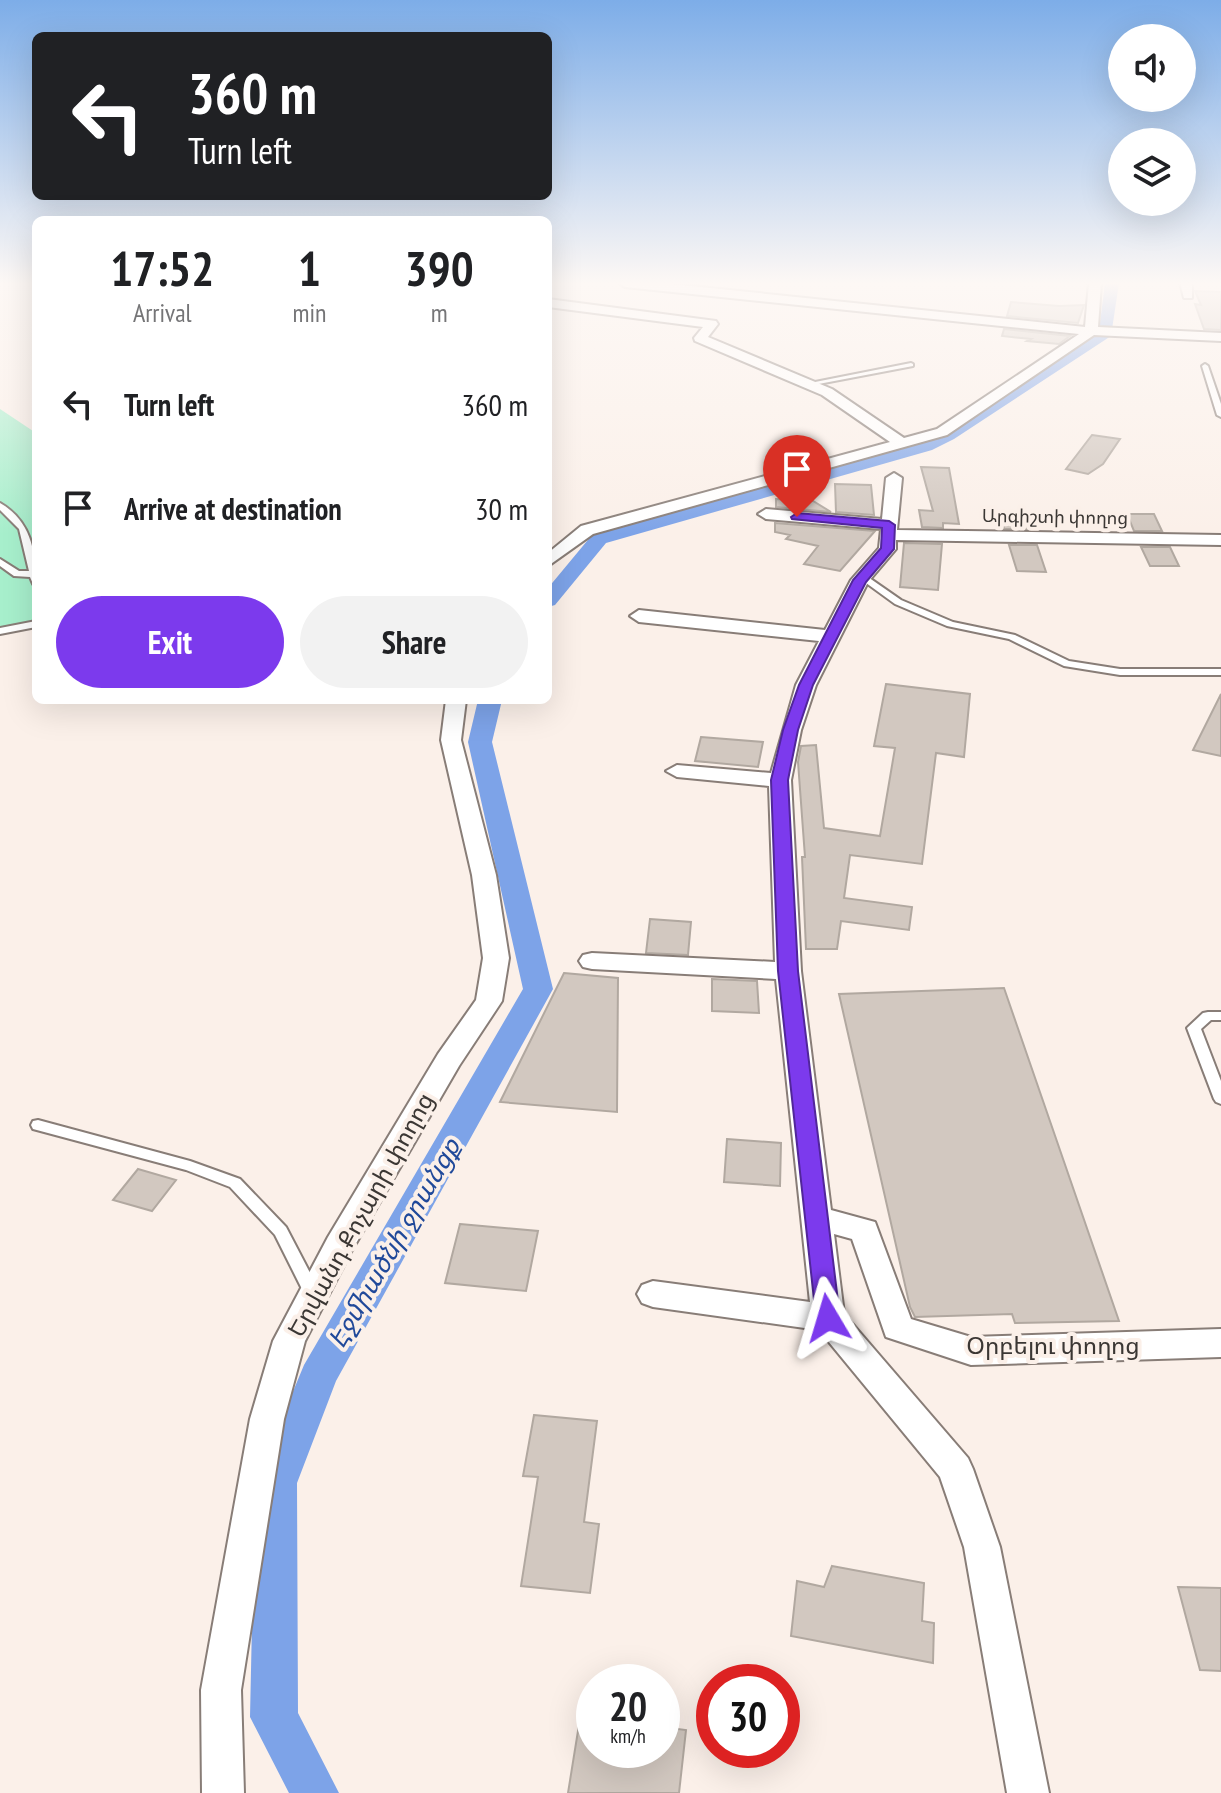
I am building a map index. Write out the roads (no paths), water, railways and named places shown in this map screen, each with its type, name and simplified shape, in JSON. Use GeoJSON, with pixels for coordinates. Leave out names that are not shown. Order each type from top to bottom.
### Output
{"type":"FeatureCollection","features":[{"type":"Feature","properties":{"kind":"street"},"geometry":{"type":"LineString","coordinates":[[767,367],[827,392],[902,443]]}},
{"type":"Feature","properties":{"kind":"street"},"geometry":{"type":"LineString","coordinates":[[552,556],[587,530],[942,432],[1038,367]]}},
{"type":"Feature","properties":{"kind":"street"},"geometry":{"type":"LineString","coordinates":[[894,478],[887,549],[865,578],[860,580],[806,685],[791,730],[780,780],[788,971],[828,1318],[955,1469],[982,1547],[1028,1793]]}},
{"type":"Feature","properties":{"kind":"street","name":"Արգիշտի փողոց"},"geometry":{"type":"LineString","coordinates":[[766,514],[888,530],[1221,540]]}},
{"type":"Feature","properties":{"kind":"street"},"geometry":{"type":"LineString","coordinates":[[639,616],[830,636]]}},
{"type":"Feature","properties":{"kind":"street","name":"Երվանդ Քոչարի փողոց"},"geometry":{"type":"LineString","coordinates":[[223,1793],[221,1690],[264,1433],[289,1341],[448,1061],[489,1001],[496,958],[484,875],[451,740],[456,704]]}},
{"type":"Feature","properties":{"kind":"street"},"geometry":{"type":"LineString","coordinates":[[677,771],[780,780]]}},
{"type":"Feature","properties":{"kind":"street"},"geometry":{"type":"LineString","coordinates":[[592,961],[788,971]]}},
{"type":"Feature","properties":{"kind":"street","name":"Օրբելու փողոց"},"geometry":{"type":"LineString","coordinates":[[815,1218],[864,1230],[898,1328],[971,1351],[1221,1343]]}},
{"type":"Feature","properties":{"kind":"street"},"geometry":{"type":"LineString","coordinates":[[653,1294],[828,1318]]}},
{"type":"Feature","properties":{"kind":"lane"},"geometry":{"type":"LineString","coordinates":[[808,384],[902,367]]}},
{"type":"Feature","properties":{"kind":"lane"},"geometry":{"type":"LineString","coordinates":[[1205,367],[1218,397],[1221,415]]}},
{"type":"Feature","properties":{"kind":"lane"},"geometry":{"type":"LineString","coordinates":[[0,505],[23,528],[32,566]]}},
{"type":"Feature","properties":{"kind":"lane"},"geometry":{"type":"LineString","coordinates":[[0,562],[17,574],[32,577]]}},
{"type":"Feature","properties":{"kind":"lane"},"geometry":{"type":"LineString","coordinates":[[865,578],[898,602],[950,624],[1012,637],[1067,664],[1120,672],[1221,672]]}},
{"type":"Feature","properties":{"kind":"lane"},"geometry":{"type":"LineString","coordinates":[[0,631],[32,625]]}},
{"type":"Feature","properties":{"kind":"lane"},"geometry":{"type":"LineString","coordinates":[[1221,1016],[1208,1016],[1194,1028],[1221,1099]]}},
{"type":"Feature","properties":{"kind":"lane"},"geometry":{"type":"LineString","coordinates":[[38,1125],[190,1166],[235,1183],[281,1231],[313,1294]]}},
{"type":"Feature","properties":{"kind":"waterway","name":"Էջմիածնի ջրանցք"},"geometry":{"type":"LineString","coordinates":[[552,596],[599,539],[926,446],[1054,367]]}},
{"type":"Feature","properties":{"kind":"waterway","name":"Էջմիածնի ջրանցք"},"geometry":{"type":"LineString","coordinates":[[315,1793],[274,1717],[276,1483],[318,1377],[538,989],[480,742],[489,704]]}}]}
